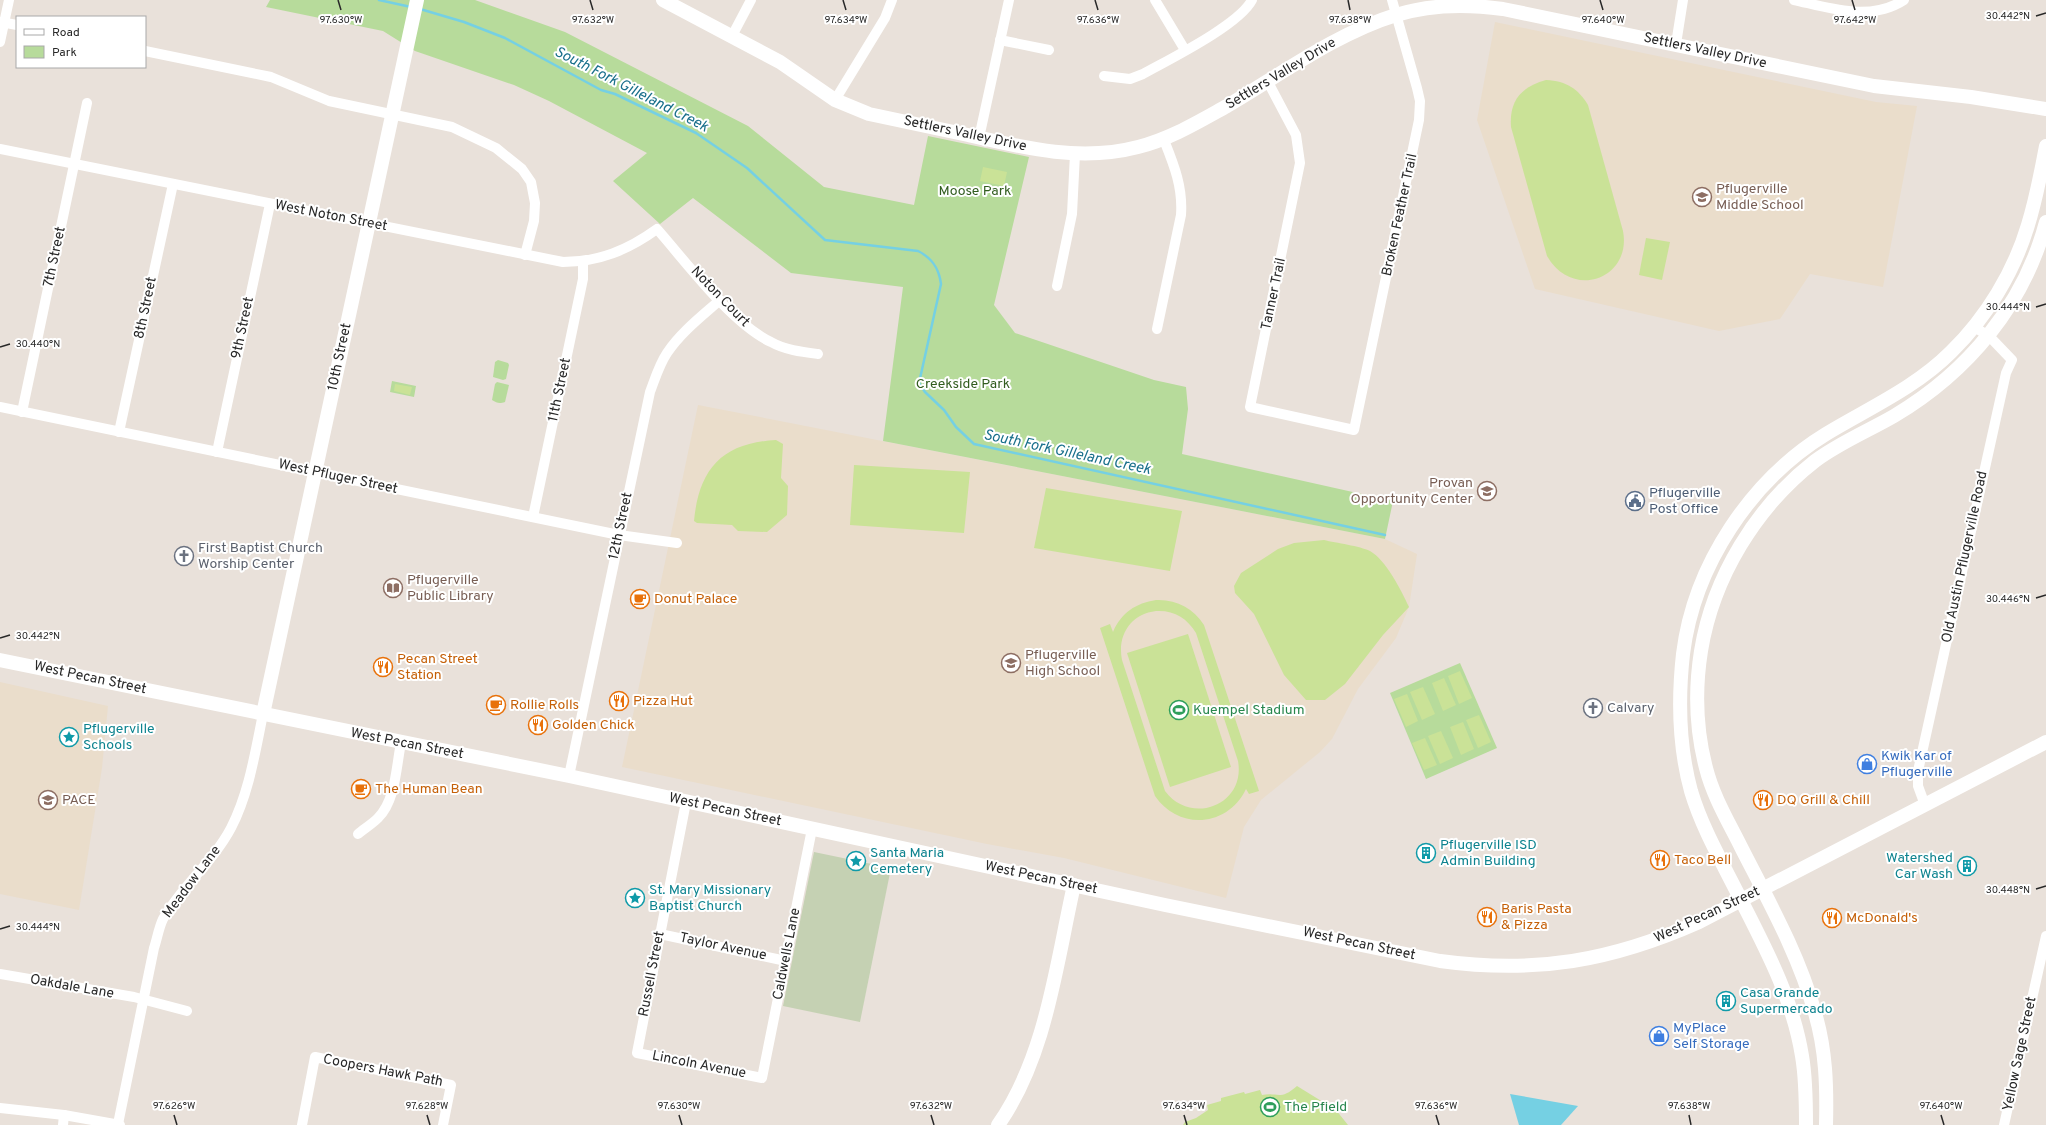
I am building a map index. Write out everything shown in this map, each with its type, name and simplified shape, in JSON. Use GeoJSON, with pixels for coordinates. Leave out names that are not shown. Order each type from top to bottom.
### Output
{"type":"FeatureCollection","features":[{"type":"Feature","properties":{"kind":"main road","name":"10th Street"},"geometry":{"type":"LineString","coordinates":[[263,714],[417,0]]}},
{"type":"Feature","properties":{"kind":"main road","name":"Settlers Valley Drive"},"geometry":{"type":"LineString","coordinates":[[663,0],[780,62],[835,100],[869,114],[1050,152],[1075,154],[1112,152],[1164,140],[1268,82],[1341,38],[1369,24],[1397,14],[1432,7],[1478,6],[1503,9],[1874,86],[1971,97],[2046,109]]}},
{"type":"Feature","properties":{"kind":"main road"},"geometry":{"type":"LineString","coordinates":[[1806,1125],[1806,1089],[1802,1054],[1784,993],[1769,956],[1699,813],[1692,793],[1684,755],[1680,711],[1683,651],[1696,600],[1709,566],[1741,514],[1763,486],[1785,463],[1819,439],[1908,388],[1933,369],[1974,327],[2007,276],[2027,228],[2046,146]]}},
{"type":"Feature","properties":{"kind":"main road"},"geometry":{"type":"LineString","coordinates":[[1826,1125],[1827,1088],[1825,1050],[1816,1013],[1791,948],[1717,800],[1702,750],[1697,704],[1701,651],[1712,607],[1724,574],[1753,527],[1772,501],[1816,460],[1920,399],[1943,381],[1989,336],[2007,311],[2023,282],[2034,259],[2046,222]]}},
{"type":"Feature","properties":{"kind":"main road"},"geometry":{"type":"LineString","coordinates":[[1852,419],[1860,434]]}},
{"type":"Feature","properties":{"kind":"main road"},"geometry":{"type":"LineString","coordinates":[[1785,463],[1798,476]]}},
{"type":"Feature","properties":{"kind":"main road"},"geometry":{"type":"LineString","coordinates":[[1709,566],[1724,574]]}},
{"type":"Feature","properties":{"kind":"main road","name":"West Pecan Street"},"geometry":{"type":"LineString","coordinates":[[0,660],[569,776],[1074,885],[1440,961],[1473,965],[1502,966],[1572,962],[1614,953],[1664,937],[1741,900],[2046,742]]}},
{"type":"Feature","properties":{"kind":"main road"},"geometry":{"type":"LineString","coordinates":[[1684,755],[1702,750]]}},
{"type":"Feature","properties":{"kind":"main road"},"geometry":{"type":"LineString","coordinates":[[998,1125],[1023,1082],[1034,1054],[1042,1026],[1074,885]]}},
{"type":"Feature","properties":{"kind":"main road"},"geometry":{"type":"LineString","coordinates":[[1806,1089],[1827,1088]]}},
{"type":"Feature","properties":{"kind":"street"},"geometry":{"type":"LineString","coordinates":[[0,42],[2,22],[9,0]]}},
{"type":"Feature","properties":{"kind":"street"},"geometry":{"type":"LineString","coordinates":[[732,36],[751,0]]}},
{"type":"Feature","properties":{"kind":"street"},"geometry":{"type":"LineString","coordinates":[[835,100],[885,18],[892,0]]}},
{"type":"Feature","properties":{"kind":"street"},"geometry":{"type":"LineString","coordinates":[[979,138],[1009,0]]}},
{"type":"Feature","properties":{"kind":"street"},"geometry":{"type":"LineString","coordinates":[[1155,0],[1184,50]]}},
{"type":"Feature","properties":{"kind":"street"},"geometry":{"type":"LineString","coordinates":[[1104,76],[1130,79],[1143,74],[1235,21],[1248,9],[1252,0]]}},
{"type":"Feature","properties":{"kind":"street","name":"Broken Feather Trail"},"geometry":{"type":"LineString","coordinates":[[1354,430],[1419,120],[1420,101],[1392,0]]}},
{"type":"Feature","properties":{"kind":"street"},"geometry":{"type":"LineString","coordinates":[[1676,44],[1683,0]]}},
{"type":"Feature","properties":{"kind":"street"},"geometry":{"type":"LineString","coordinates":[[1794,0],[1817,2],[1853,12],[1870,12],[1883,9],[1904,0]]}},
{"type":"Feature","properties":{"kind":"street"},"geometry":{"type":"LineString","coordinates":[[2,22],[16,25]]}},
{"type":"Feature","properties":{"kind":"street"},"geometry":{"type":"LineString","coordinates":[[1000,40],[1049,50]]}},
{"type":"Feature","properties":{"kind":"street"},"geometry":{"type":"LineString","coordinates":[[146,51],[271,77],[329,101],[452,127],[473,135],[496,148],[522,169],[531,182],[535,203],[534,221],[525,255]]}},
{"type":"Feature","properties":{"kind":"street","name":"Tanner Trail"},"geometry":{"type":"LineString","coordinates":[[1268,82],[1296,135],[1300,163],[1250,407],[1354,430]]}},
{"type":"Feature","properties":{"kind":"street","name":"7th Street"},"geometry":{"type":"LineString","coordinates":[[22,412],[88,103]]}},
{"type":"Feature","properties":{"kind":"street"},"geometry":{"type":"LineString","coordinates":[[1157,329],[1181,215],[1182,202],[1179,178],[1164,140]]}},
{"type":"Feature","properties":{"kind":"street","name":"West Noton Street"},"geometry":{"type":"LineString","coordinates":[[0,149],[563,262],[583,262],[622,251],[641,241],[657,229]]}},
{"type":"Feature","properties":{"kind":"street"},"geometry":{"type":"LineString","coordinates":[[1057,286],[1072,214],[1075,154]]}},
{"type":"Feature","properties":{"kind":"street","name":"8th Street"},"geometry":{"type":"LineString","coordinates":[[119,432],[172,184]]}},
{"type":"Feature","properties":{"kind":"street","name":"9th Street"},"geometry":{"type":"LineString","coordinates":[[217,452],[270,204]]}},
{"type":"Feature","properties":{"kind":"street","name":"Noton Court"},"geometry":{"type":"LineString","coordinates":[[657,229],[720,300],[747,327],[771,342],[792,350],[818,354]]}},
{"type":"Feature","properties":{"kind":"street","name":"11th Street"},"geometry":{"type":"LineString","coordinates":[[533,517],[583,279],[583,262]]}},
{"type":"Feature","properties":{"kind":"street","name":"12th Street"},"geometry":{"type":"LineString","coordinates":[[569,776],[650,392],[657,371],[667,353],[680,336],[720,300]]}},
{"type":"Feature","properties":{"kind":"street","name":"Old Austin Pflugerville Road"},"geometry":{"type":"LineString","coordinates":[[1925,805],[1918,786],[1918,771],[2006,373],[2012,360],[1989,336],[1974,327]]}},
{"type":"Feature","properties":{"kind":"street","name":"West Pfluger Street"},"geometry":{"type":"LineString","coordinates":[[0,407],[619,535],[678,543]]}},
{"type":"Feature","properties":{"kind":"street","name":"Meadow Lane"},"geometry":{"type":"LineString","coordinates":[[119,1125],[143,1000],[154,948],[162,920],[182,890],[207,863],[230,830],[245,797],[263,714]]}},
{"type":"Feature","properties":{"kind":"street"},"geometry":{"type":"LineString","coordinates":[[358,834],[377,819],[386,807],[391,795],[401,742]]}},
{"type":"Feature","properties":{"kind":"street","name":"Russell Street"},"geometry":{"type":"LineString","coordinates":[[637,1053],[686,802]]}},
{"type":"Feature","properties":{"kind":"street","name":"Caldwells Lane"},"geometry":{"type":"LineString","coordinates":[[762,1078],[812,829]]}},
{"type":"Feature","properties":{"kind":"street","name":"Taylor Avenue"},"geometry":{"type":"LineString","coordinates":[[660,934],[786,961]]}},
{"type":"Feature","properties":{"kind":"street","name":"Yellow Sage Street"},"geometry":{"type":"LineString","coordinates":[[2004,1125],[2046,936]]}},
{"type":"Feature","properties":{"kind":"street","name":"Oakdale Lane"},"geometry":{"type":"LineString","coordinates":[[0,974],[143,1000],[187,1011]]}},
{"type":"Feature","properties":{"kind":"street","name":"Lincoln Avenue"},"geometry":{"type":"LineString","coordinates":[[637,1053],[762,1078]]}},
{"type":"Feature","properties":{"kind":"street","name":"Coopers Hawk Path"},"geometry":{"type":"LineString","coordinates":[[302,1125],[315,1057],[451,1085],[443,1125]]}},
{"type":"Feature","properties":{"kind":"street"},"geometry":{"type":"LineString","coordinates":[[0,1108],[63,1120],[119,1125]]}},
{"type":"Feature","properties":{"kind":"shaded area","name":"Pflugerville Middle School"},"geometry":{"type":"Polygon","coordinates":[[[1495,22],[1876,102],[1917,106],[1883,287],[1810,274],[1780,319],[1719,331],[1535,289],[1477,120],[1495,22]]]}},
{"type":"Feature","properties":{"kind":"shaded area","name":"Pflugerville High School"},"geometry":{"type":"Polygon","coordinates":[[[698,405],[1385,539],[1417,554],[1409,607],[1396,638],[1358,689],[1332,739],[1320,752],[1261,800],[1244,827],[1226,898],[1064,858],[987,844],[622,767],[698,405]]]}},
{"type":"Feature","properties":{"kind":"shaded area","name":"PACE"},"geometry":{"type":"Polygon","coordinates":[[[0,682],[108,706],[102,768],[79,910],[0,894],[0,682]]]}},
{"type":"Feature","properties":{"kind":"green space","name":"Creekside Park"},"geometry":{"type":"Polygon","coordinates":[[[270,0],[475,0],[565,32],[748,126],[824,187],[914,205],[928,136],[1029,157],[994,305],[1015,333],[1154,380],[1186,387],[1188,409],[1182,454],[1393,501],[1385,539],[883,441],[903,287],[791,273],[693,198],[660,224],[613,181],[647,153],[549,101],[514,85],[415,51],[383,31],[266,7],[270,0]]]}},
{"type":"Feature","properties":{"kind":"green space"},"geometry":{"type":"Polygon","coordinates":[[[1546,80],[1566,84],[1576,90],[1588,105],[1623,231],[1623,247],[1619,261],[1610,271],[1598,278],[1585,280],[1571,278],[1558,270],[1547,256],[1511,127],[1512,110],[1518,96],[1523,91],[1537,83],[1546,80]]]}},
{"type":"Feature","properties":{"kind":"green space"},"geometry":{"type":"Polygon","coordinates":[[[983,167],[1007,172],[1004,186],[980,181],[983,167]]]}},
{"type":"Feature","properties":{"kind":"green space"},"geometry":{"type":"Polygon","coordinates":[[[1646,238],[1670,242],[1662,280],[1639,275],[1646,238]]]}},
{"type":"Feature","properties":{"kind":"green space"},"geometry":{"type":"Polygon","coordinates":[[[498,360],[508,363],[509,365],[506,379],[503,380],[493,377],[495,362],[498,360]]]}},
{"type":"Feature","properties":{"kind":"green space"},"geometry":{"type":"Polygon","coordinates":[[[392,381],[416,386],[414,397],[390,392],[392,381]]]}},
{"type":"Feature","properties":{"kind":"green space"},"geometry":{"type":"Polygon","coordinates":[[[497,382],[509,385],[505,402],[498,403],[492,400],[495,384],[497,382]]]}},
{"type":"Feature","properties":{"kind":"green space"},"geometry":{"type":"Polygon","coordinates":[[[395,384],[412,387],[410,395],[394,391],[395,384]]]}},
{"type":"Feature","properties":{"kind":"green space"},"geometry":{"type":"Polygon","coordinates":[[[776,440],[783,444],[781,478],[788,486],[787,515],[767,532],[738,531],[732,525],[697,523],[694,521],[701,487],[708,473],[717,462],[728,453],[741,447],[757,442],[776,440]]]}},
{"type":"Feature","properties":{"kind":"green space"},"geometry":{"type":"Polygon","coordinates":[[[854,465],[970,472],[964,533],[850,525],[854,465]]]}},
{"type":"Feature","properties":{"kind":"green space"},"geometry":{"type":"Polygon","coordinates":[[[1046,488],[1182,511],[1170,571],[1034,548],[1046,488]]]}},
{"type":"Feature","properties":{"kind":"green space"},"geometry":{"type":"Polygon","coordinates":[[[1324,540],[1360,548],[1370,551],[1376,555],[1387,568],[1402,592],[1409,607],[1383,635],[1345,684],[1325,700],[1306,700],[1284,675],[1254,614],[1235,593],[1234,586],[1241,573],[1278,549],[1294,543],[1324,540]]]}},
{"type":"Feature","properties":{"kind":"green space"},"geometry":{"type":"Polygon","coordinates":[[[1163,600],[1177,603],[1189,609],[1204,625],[1259,791],[1249,794],[1246,789],[1238,802],[1228,811],[1216,817],[1203,820],[1190,819],[1177,815],[1165,807],[1155,796],[1100,628],[1110,624],[1113,632],[1120,619],[1125,614],[1136,606],[1149,601],[1163,600]],[[1163,611],[1147,613],[1139,616],[1133,621],[1124,634],[1121,651],[1122,660],[1165,791],[1176,802],[1188,807],[1202,808],[1214,806],[1225,799],[1234,789],[1238,776],[1238,761],[1196,633],[1184,619],[1169,612],[1163,611]]]}},
{"type":"Feature","properties":{"kind":"green space","name":"Kuempel Stadium"},"geometry":{"type":"Polygon","coordinates":[[[1188,634],[1231,767],[1170,787],[1127,653],[1188,634]]]}},
{"type":"Feature","properties":{"kind":"green space"},"geometry":{"type":"Polygon","coordinates":[[[1460,663],[1497,748],[1426,779],[1390,693],[1460,663]]]}},
{"type":"Feature","properties":{"kind":"green space"},"geometry":{"type":"Polygon","coordinates":[[[1460,671],[1472,698],[1459,704],[1448,676],[1460,671]]]}},
{"type":"Feature","properties":{"kind":"green space"},"geometry":{"type":"Polygon","coordinates":[[[1444,678],[1456,705],[1443,711],[1432,683],[1444,678]]]}},
{"type":"Feature","properties":{"kind":"green space"},"geometry":{"type":"Polygon","coordinates":[[[1423,687],[1435,714],[1422,720],[1410,692],[1423,687]]]}},
{"type":"Feature","properties":{"kind":"green space"},"geometry":{"type":"Polygon","coordinates":[[[1407,694],[1418,721],[1406,727],[1394,699],[1407,694]]]}},
{"type":"Feature","properties":{"kind":"green space"},"geometry":{"type":"Polygon","coordinates":[[[1479,715],[1491,742],[1478,748],[1466,720],[1479,715]]]}},
{"type":"Feature","properties":{"kind":"green space"},"geometry":{"type":"Polygon","coordinates":[[[1463,722],[1474,749],[1461,755],[1450,727],[1463,722]]]}},
{"type":"Feature","properties":{"kind":"green space"},"geometry":{"type":"Polygon","coordinates":[[[1441,731],[1453,758],[1440,764],[1428,736],[1441,731]]]}},
{"type":"Feature","properties":{"kind":"green space"},"geometry":{"type":"Polygon","coordinates":[[[1425,738],[1437,765],[1424,770],[1412,743],[1425,738]]]}},
{"type":"Feature","properties":{"kind":"green space"},"geometry":{"type":"Polygon","coordinates":[[[814,852],[891,868],[860,1022],[783,1006],[814,852]]]}},
{"type":"Feature","properties":{"kind":"green space","name":"The Pfield"},"geometry":{"type":"Polygon","coordinates":[[[1297,1086],[1336,1110],[1348,1125],[1183,1125],[1185,1122],[1196,1118],[1208,1110],[1207,1105],[1221,1101],[1221,1098],[1244,1092],[1245,1094],[1260,1090],[1262,1095],[1283,1095],[1297,1086]]]}},
{"type":"Feature","properties":{"kind":"water"},"geometry":{"type":"Polygon","coordinates":[[[1510,1094],[1578,1106],[1561,1125],[1519,1125],[1510,1094]]]}},
{"type":"Feature","properties":{"kind":"waterway","name":"South Fork Gilleland Creek"},"geometry":{"type":"LineString","coordinates":[[379,0],[411,7]]}},
{"type":"Feature","properties":{"kind":"waterway","name":"South Fork Gilleland Creek"},"geometry":{"type":"LineString","coordinates":[[420,9],[464,22],[505,38],[601,90],[615,94],[696,133],[747,168],[825,240],[918,251],[931,260],[937,268],[941,284],[919,383],[925,392],[944,410],[956,427],[974,444],[1385,535]]}},
{"type":"Feature","properties":{"kind":"place","name":"Pflugerville Middle School"},"geometry":{"type":"Point","coordinates":[1702,197]}},
{"type":"Feature","properties":{"kind":"place","name":"Provan Opportunity Center"},"geometry":{"type":"Point","coordinates":[1487,491]}},
{"type":"Feature","properties":{"kind":"place","name":"Pflugerville Post Office"},"geometry":{"type":"Point","coordinates":[1635,501]}},
{"type":"Feature","properties":{"kind":"place","name":"First Baptist Church Worship Center"},"geometry":{"type":"Point","coordinates":[184,556]}},
{"type":"Feature","properties":{"kind":"place","name":"Pflugerville Public Library"},"geometry":{"type":"Point","coordinates":[393,588]}},
{"type":"Feature","properties":{"kind":"place","name":"Donut Palace"},"geometry":{"type":"Point","coordinates":[640,599]}},
{"type":"Feature","properties":{"kind":"place","name":"Pflugerville High School"},"geometry":{"type":"Point","coordinates":[1011,663]}},
{"type":"Feature","properties":{"kind":"place","name":"Pecan Street Station"},"geometry":{"type":"Point","coordinates":[383,667]}},
{"type":"Feature","properties":{"kind":"place","name":"Pizza Hut"},"geometry":{"type":"Point","coordinates":[619,701]}},
{"type":"Feature","properties":{"kind":"place","name":"Rollie Rolls"},"geometry":{"type":"Point","coordinates":[496,705]}},
{"type":"Feature","properties":{"kind":"place","name":"Calvary"},"geometry":{"type":"Point","coordinates":[1593,708]}},
{"type":"Feature","properties":{"kind":"place","name":"Kuempel Stadium"},"geometry":{"type":"Point","coordinates":[1179,710]}},
{"type":"Feature","properties":{"kind":"place","name":"Golden Chick"},"geometry":{"type":"Point","coordinates":[538,725]}},
{"type":"Feature","properties":{"kind":"place","name":"Pflugerville Schools"},"geometry":{"type":"Point","coordinates":[69,737]}},
{"type":"Feature","properties":{"kind":"place","name":"Kwik Kar of Pflugerville"},"geometry":{"type":"Point","coordinates":[1867,764]}},
{"type":"Feature","properties":{"kind":"place","name":"The Human Bean"},"geometry":{"type":"Point","coordinates":[361,789]}},
{"type":"Feature","properties":{"kind":"place","name":"PACE"},"geometry":{"type":"Point","coordinates":[48,800]}},
{"type":"Feature","properties":{"kind":"place","name":"DQ Grill & Chill"},"geometry":{"type":"Point","coordinates":[1763,800]}},
{"type":"Feature","properties":{"kind":"place","name":"Pflugerville ISD Admin Building"},"geometry":{"type":"Point","coordinates":[1426,853]}},
{"type":"Feature","properties":{"kind":"place","name":"Taco Bell"},"geometry":{"type":"Point","coordinates":[1660,860]}},
{"type":"Feature","properties":{"kind":"place","name":"Santa Maria Cemetery"},"geometry":{"type":"Point","coordinates":[856,861]}},
{"type":"Feature","properties":{"kind":"place","name":"Watershed Car Wash"},"geometry":{"type":"Point","coordinates":[1967,866]}},
{"type":"Feature","properties":{"kind":"place","name":"St. Mary Missionary Baptist Church"},"geometry":{"type":"Point","coordinates":[635,898]}},
{"type":"Feature","properties":{"kind":"place","name":"Baris Pasta & Pizza"},"geometry":{"type":"Point","coordinates":[1487,917]}},
{"type":"Feature","properties":{"kind":"place","name":"McDonald's"},"geometry":{"type":"Point","coordinates":[1832,918]}},
{"type":"Feature","properties":{"kind":"place","name":"Casa Grande Supermercado"},"geometry":{"type":"Point","coordinates":[1726,1001]}},
{"type":"Feature","properties":{"kind":"place","name":"MyPlace Self Storage"},"geometry":{"type":"Point","coordinates":[1659,1036]}},
{"type":"Feature","properties":{"kind":"place","name":"The Pfield"},"geometry":{"type":"Point","coordinates":[1270,1107]}},
{"type":"Feature","properties":{"kind":"park label","name":"Moose Park"},"geometry":{"type":"Point","coordinates":[975,191]}}]}
